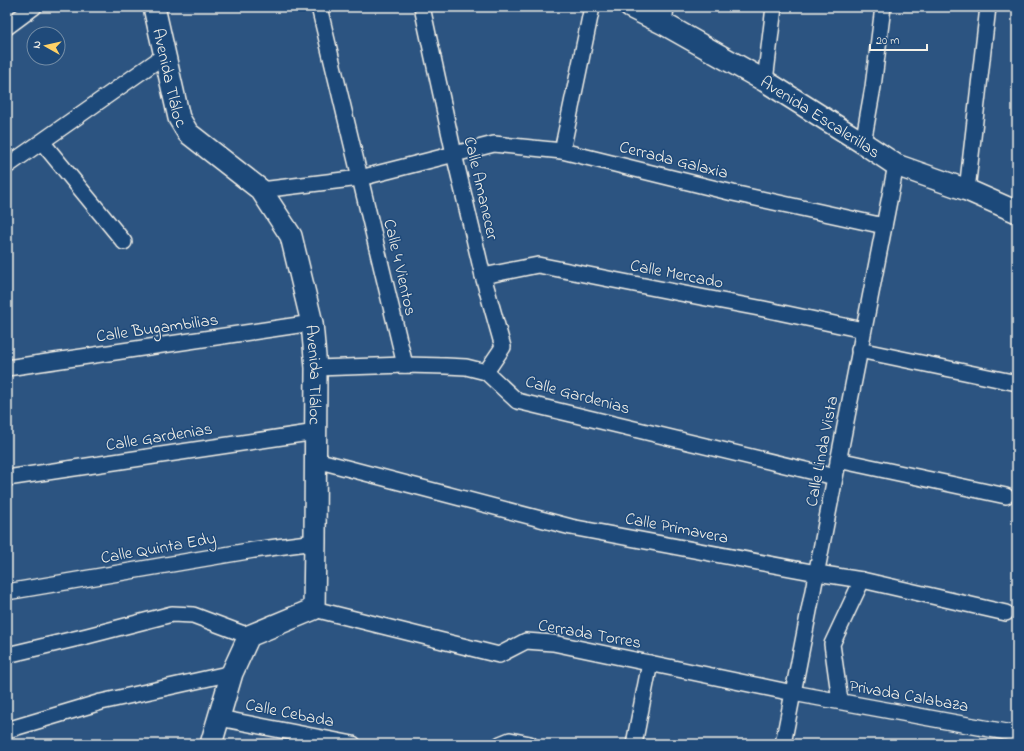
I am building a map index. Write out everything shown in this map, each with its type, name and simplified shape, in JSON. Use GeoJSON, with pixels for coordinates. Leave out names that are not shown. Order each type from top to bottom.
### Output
{"type":"FeatureCollection","features":[{"type":"Feature","properties":{"kind":"main road","name":"Avenida Tláloc"},"geometry":{"type":"LineString","coordinates":[[154,7],[179,118],[188,133],[261,190],[291,236],[312,323],[316,368],[314,609]]}},
{"type":"Feature","properties":{"kind":"main road","name":"Avenida Escalerillas"},"geometry":{"type":"LineString","coordinates":[[630,7],[665,15],[896,165],[967,190],[1017,212]]}},
{"type":"Feature","properties":{"kind":"main road"},"geometry":{"type":"LineString","coordinates":[[211,744],[232,673],[248,636],[314,609]]}},
{"type":"Feature","properties":{"kind":"street"},"geometry":{"type":"LineString","coordinates":[[7,27],[34,7]]}},
{"type":"Feature","properties":{"kind":"street","name":"Calle 4 Vientos"},"geometry":{"type":"LineString","coordinates":[[319,7],[405,365]]}},
{"type":"Feature","properties":{"kind":"street","name":"Calle Amanecer"},"geometry":{"type":"LineString","coordinates":[[422,7],[454,154],[483,276],[503,347],[486,372]]}},
{"type":"Feature","properties":{"kind":"street"},"geometry":{"type":"LineString","coordinates":[[562,151],[592,7]]}},
{"type":"Feature","properties":{"kind":"street"},"geometry":{"type":"LineString","coordinates":[[765,81],[774,7]]}},
{"type":"Feature","properties":{"kind":"street"},"geometry":{"type":"LineString","coordinates":[[863,143],[874,87],[883,7]]}},
{"type":"Feature","properties":{"kind":"street"},"geometry":{"type":"LineString","coordinates":[[967,190],[988,7]]}},
{"type":"Feature","properties":{"kind":"street"},"geometry":{"type":"LineString","coordinates":[[7,166],[165,55]]}},
{"type":"Feature","properties":{"kind":"street"},"geometry":{"type":"LineString","coordinates":[[42,142],[124,242]]}},
{"type":"Feature","properties":{"kind":"street","name":"Cerrada Galaxia"},"geometry":{"type":"LineString","coordinates":[[261,190],[360,178],[494,144],[562,151],[719,190],[884,226]]}},
{"type":"Feature","properties":{"kind":"street","name":"Calle Linda Vista"},"geometry":{"type":"LineString","coordinates":[[784,744],[896,165]]}},
{"type":"Feature","properties":{"kind":"street","name":"Calle Mercado"},"geometry":{"type":"LineString","coordinates":[[483,276],[538,265],[863,330]]}},
{"type":"Feature","properties":{"kind":"street","name":"Calle Bugambilias"},"geometry":{"type":"LineString","coordinates":[[7,368],[312,323]]}},
{"type":"Feature","properties":{"kind":"street"},"geometry":{"type":"LineString","coordinates":[[859,350],[1017,383]]}},
{"type":"Feature","properties":{"kind":"street"},"geometry":{"type":"LineString","coordinates":[[316,368],[405,365],[466,368],[486,372]]}},
{"type":"Feature","properties":{"kind":"street","name":"Calle Gardenias"},"geometry":{"type":"LineString","coordinates":[[486,372],[517,401],[835,477]]}},
{"type":"Feature","properties":{"kind":"street","name":"Calle Gardenias"},"geometry":{"type":"LineString","coordinates":[[7,478],[316,432]]}},
{"type":"Feature","properties":{"kind":"street","name":"Calle Primavera"},"geometry":{"type":"LineString","coordinates":[[316,460],[571,527],[862,580],[1006,613]]}},
{"type":"Feature","properties":{"kind":"street"},"geometry":{"type":"LineString","coordinates":[[838,460],[1006,496]]}},
{"type":"Feature","properties":{"kind":"street","name":"Calle Quinta Edy"},"geometry":{"type":"LineString","coordinates":[[7,592],[254,550],[315,542]]}},
{"type":"Feature","properties":{"kind":"street"},"geometry":{"type":"LineString","coordinates":[[840,701],[832,644],[862,580]]}},
{"type":"Feature","properties":{"kind":"street","name":"Cerrada Torres"},"geometry":{"type":"LineString","coordinates":[[314,609],[499,655],[526,642],[546,642],[793,693]]}},
{"type":"Feature","properties":{"kind":"street"},"geometry":{"type":"LineString","coordinates":[[7,655],[172,614],[193,616],[248,636]]}},
{"type":"Feature","properties":{"kind":"street"},"geometry":{"type":"LineString","coordinates":[[634,744],[650,663]]}},
{"type":"Feature","properties":{"kind":"street"},"geometry":{"type":"LineString","coordinates":[[7,730],[101,702],[232,673]]}},
{"type":"Feature","properties":{"kind":"street","name":"Privada Calabaza"},"geometry":{"type":"LineString","coordinates":[[793,693],[1017,734]]}},
{"type":"Feature","properties":{"kind":"street","name":"Calle Cebada"},"geometry":{"type":"LineString","coordinates":[[219,718],[353,744]]}},
{"type":"Feature","properties":{"kind":"street"},"geometry":{"type":"LineString","coordinates":[[500,744],[510,740],[530,744]]}}]}
